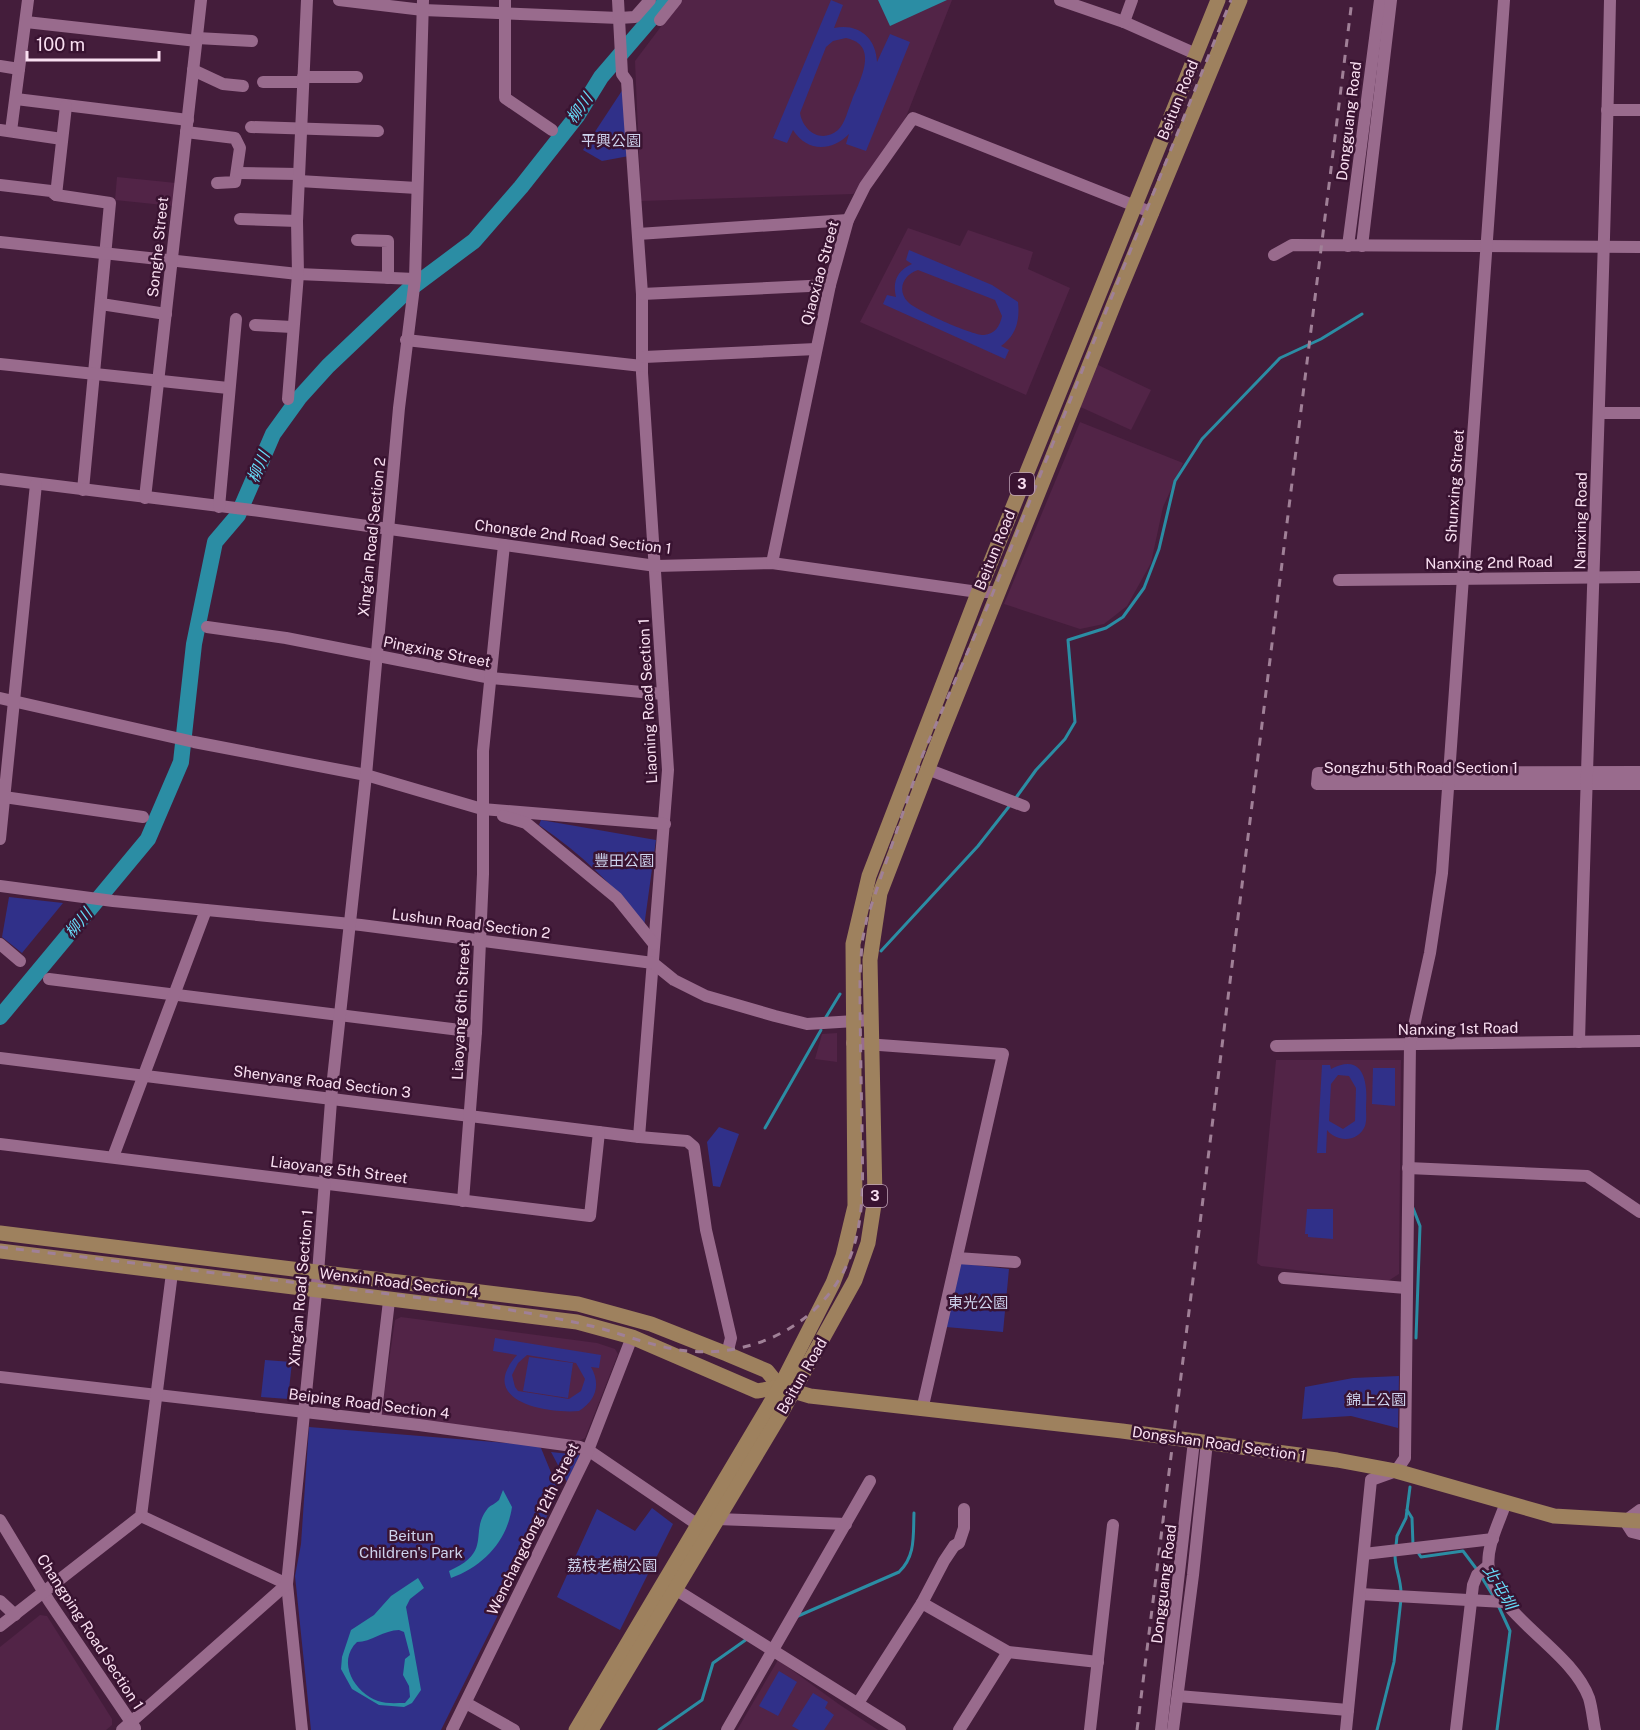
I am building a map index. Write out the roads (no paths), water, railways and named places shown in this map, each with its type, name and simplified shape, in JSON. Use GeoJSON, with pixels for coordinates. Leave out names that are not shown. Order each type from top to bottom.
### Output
{"type":"FeatureCollection","features":[{"type":"Feature","properties":{"kind":"main road","name":"Beitun Road"},"geometry":{"type":"LineString","coordinates":[[787,1390],[833,1283],[851,1229],[855,1206],[851,975],[856,923],[869,876],[978,592],[1218,0]]}},
{"type":"Feature","properties":{"kind":"main road","name":"Beitun Road"},"geometry":{"type":"LineString","coordinates":[[576,1730],[708,1526],[787,1390],[851,1289],[868,1243],[876,1182],[870,960],[880,893],[927,769],[1240,0]]}},
{"type":"Feature","properties":{"kind":"main road","name":"Wenxin Road Section 4"},"geometry":{"type":"LineString","coordinates":[[0,1233],[578,1304],[651,1324],[727,1354],[767,1371],[787,1390]]}},
{"type":"Feature","properties":{"kind":"main road","name":"Wenxin Road Section 4"},"geometry":{"type":"LineString","coordinates":[[0,1251],[577,1323],[632,1337],[757,1391],[787,1390]]}},
{"type":"Feature","properties":{"kind":"main road","name":"Dongshan Road Section 1"},"geometry":{"type":"LineString","coordinates":[[787,1390],[922,1410],[1002,1417],[1200,1442],[1396,1471],[1554,1516],[1632,1521]]}},
{"type":"Feature","properties":{"kind":"main road","name":"Beitun Road"},"geometry":{"type":"LineString","coordinates":[[591,1730],[670,1586]]}},
{"type":"Feature","properties":{"kind":"street"},"geometry":{"type":"LineString","coordinates":[[28,0],[16,99],[6,130],[62,139]]}},
{"type":"Feature","properties":{"kind":"street","name":"Songhe Street"},"geometry":{"type":"LineString","coordinates":[[145,498],[201,0]]}},
{"type":"Feature","properties":{"kind":"street"},"geometry":{"type":"LineString","coordinates":[[288,399],[298,274],[297,221],[307,0]]}},
{"type":"Feature","properties":{"kind":"street"},"geometry":{"type":"LineString","coordinates":[[339,0],[423,5],[505,14],[619,18],[635,17],[650,0]]}},
{"type":"Feature","properties":{"kind":"street"},"geometry":{"type":"LineString","coordinates":[[505,0],[506,98],[552,130]]}},
{"type":"Feature","properties":{"kind":"street"},"geometry":{"type":"LineString","coordinates":[[618,0],[619,18]]}},
{"type":"Feature","properties":{"kind":"street"},"geometry":{"type":"LineString","coordinates":[[660,20],[676,0]]}},
{"type":"Feature","properties":{"kind":"street"},"geometry":{"type":"LineString","coordinates":[[1060,0],[1124,22],[1196,54]]}},
{"type":"Feature","properties":{"kind":"street"},"geometry":{"type":"LineString","coordinates":[[1124,22],[1132,0]]}},
{"type":"Feature","properties":{"kind":"street","name":"Dongguang Road"},"geometry":{"type":"LineString","coordinates":[[1348,246],[1380,0]]}},
{"type":"Feature","properties":{"kind":"street","name":"Dongguang Road"},"geometry":{"type":"LineString","coordinates":[[1362,246],[1391,0]]}},
{"type":"Feature","properties":{"kind":"street","name":"Shunxing Street"},"geometry":{"type":"LineString","coordinates":[[1396,1471],[1405,1458],[1410,1044],[1436,914],[1463,579],[1504,0]]}},
{"type":"Feature","properties":{"kind":"street","name":"Nanxing Road"},"geometry":{"type":"LineString","coordinates":[[1579,1042],[1586,778],[1595,577],[1610,0]]}},
{"type":"Feature","properties":{"kind":"street"},"geometry":{"type":"LineString","coordinates":[[0,242],[172,262],[298,274],[388,278],[414,283],[423,5]]}},
{"type":"Feature","properties":{"kind":"street","name":"Liaoning Road Section 1"},"geometry":{"type":"LineString","coordinates":[[619,18],[622,68],[627,81],[642,294],[643,362],[668,770],[639,1137]]}},
{"type":"Feature","properties":{"kind":"street"},"geometry":{"type":"LineString","coordinates":[[26,22],[197,39],[252,41]]}},
{"type":"Feature","properties":{"kind":"street"},"geometry":{"type":"LineString","coordinates":[[0,66],[19,69]]}},
{"type":"Feature","properties":{"kind":"street"},"geometry":{"type":"LineString","coordinates":[[193,70],[223,84],[243,86]]}},
{"type":"Feature","properties":{"kind":"street"},"geometry":{"type":"LineString","coordinates":[[263,82],[357,77]]}},
{"type":"Feature","properties":{"kind":"street"},"geometry":{"type":"LineString","coordinates":[[16,99],[66,105],[187,126],[235,138],[240,148],[235,182],[217,183]]}},
{"type":"Feature","properties":{"kind":"street"},"geometry":{"type":"LineString","coordinates":[[56,195],[66,105]]}},
{"type":"Feature","properties":{"kind":"street"},"geometry":{"type":"LineString","coordinates":[[1607,110],[1640,110]]}},
{"type":"Feature","properties":{"kind":"street","name":"Qiaoxiao Street"},"geometry":{"type":"LineString","coordinates":[[772,563],[830,285],[848,220],[866,186],[913,118],[1153,213]]}},
{"type":"Feature","properties":{"kind":"street"},"geometry":{"type":"LineString","coordinates":[[251,127],[378,131]]}},
{"type":"Feature","properties":{"kind":"street"},"geometry":{"type":"LineString","coordinates":[[238,173],[417,189]]}},
{"type":"Feature","properties":{"kind":"street"},"geometry":{"type":"LineString","coordinates":[[0,185],[51,191],[56,195],[110,203],[92,374],[83,490]]}},
{"type":"Feature","properties":{"kind":"street"},"geometry":{"type":"LineString","coordinates":[[240,219],[297,221]]}},
{"type":"Feature","properties":{"kind":"street"},"geometry":{"type":"LineString","coordinates":[[638,234],[848,220]]}},
{"type":"Feature","properties":{"kind":"street"},"geometry":{"type":"LineString","coordinates":[[357,240],[388,241],[388,278]]}},
{"type":"Feature","properties":{"kind":"street"},"geometry":{"type":"LineString","coordinates":[[1274,255],[1292,245],[1640,247]]}},
{"type":"Feature","properties":{"kind":"street","name":"Xing’an Road Section 2"},"geometry":{"type":"LineString","coordinates":[[366,775],[375,655],[406,340],[414,283]]}},
{"type":"Feature","properties":{"kind":"street"},"geometry":{"type":"LineString","coordinates":[[642,294],[830,285]]}},
{"type":"Feature","properties":{"kind":"street"},"geometry":{"type":"LineString","coordinates":[[101,304],[166,314]]}},
{"type":"Feature","properties":{"kind":"street"},"geometry":{"type":"LineString","coordinates":[[0,479],[223,507],[228,388],[236,320]]}},
{"type":"Feature","properties":{"kind":"street"},"geometry":{"type":"LineString","coordinates":[[255,325],[292,327]]}},
{"type":"Feature","properties":{"kind":"street"},"geometry":{"type":"LineString","coordinates":[[406,340],[643,362],[816,349]]}},
{"type":"Feature","properties":{"kind":"street"},"geometry":{"type":"LineString","coordinates":[[0,364],[228,388]]}},
{"type":"Feature","properties":{"kind":"street"},"geometry":{"type":"LineString","coordinates":[[1599,413],[1640,413]]}},
{"type":"Feature","properties":{"kind":"street"},"geometry":{"type":"LineString","coordinates":[[0,839],[36,484]]}},
{"type":"Feature","properties":{"kind":"street","name":"Chongde 2nd Road Section 1"},"geometry":{"type":"LineString","coordinates":[[223,507],[656,566],[772,563],[978,592],[999,592]]}},
{"type":"Feature","properties":{"kind":"street","name":"Liaoyang 6th Street"},"geometry":{"type":"LineString","coordinates":[[463,1202],[476,1032],[483,874],[483,751],[504,544]]}},
{"type":"Feature","properties":{"kind":"street","name":"Nanxing 2nd Road"},"geometry":{"type":"LineString","coordinates":[[1339,580],[1640,577]]}},
{"type":"Feature","properties":{"kind":"street","name":"Pingxing Street"},"geometry":{"type":"LineString","coordinates":[[207,627],[286,638],[490,678],[663,694]]}},
{"type":"Feature","properties":{"kind":"street"},"geometry":{"type":"LineString","coordinates":[[0,698],[194,742],[366,775],[526,823],[617,898],[654,944]]}},
{"type":"Feature","properties":{"kind":"street"},"geometry":{"type":"LineString","coordinates":[[927,769],[1017,803]]}},
{"type":"Feature","properties":{"kind":"street","name":"Songzhu 5th Road Section 1"},"geometry":{"type":"LineString","coordinates":[[1447,779],[1318,773],[1317,784],[1447,779],[1586,778],[1640,772]]}},
{"type":"Feature","properties":{"kind":"street","name":"Xing’an Road Section 1"},"geometry":{"type":"LineString","coordinates":[[302,1730],[287,1584],[318,1273],[331,1099],[342,1014],[366,775]]}},
{"type":"Feature","properties":{"kind":"street","name":"Songzhu 5th Road Section 1"},"geometry":{"type":"LineString","coordinates":[[1586,778],[1640,784]]}},
{"type":"Feature","properties":{"kind":"street"},"geometry":{"type":"LineString","coordinates":[[4,797],[142,817]]}},
{"type":"Feature","properties":{"kind":"street"},"geometry":{"type":"LineString","coordinates":[[482,809],[665,824]]}},
{"type":"Feature","properties":{"kind":"street","name":"Lushun Road Section 2"},"geometry":{"type":"LineString","coordinates":[[0,886],[480,939],[653,963],[674,980],[706,996],[807,1024],[871,1020]]}},
{"type":"Feature","properties":{"kind":"street"},"geometry":{"type":"LineString","coordinates":[[113,1157],[172,995],[206,910]]}},
{"type":"Feature","properties":{"kind":"street"},"geometry":{"type":"LineString","coordinates":[[0,944],[20,961]]}},
{"type":"Feature","properties":{"kind":"street"},"geometry":{"type":"LineString","coordinates":[[49,979],[476,1032]]}},
{"type":"Feature","properties":{"kind":"street","name":"Nanxing 1st Road"},"geometry":{"type":"LineString","coordinates":[[1276,1046],[1640,1041]]}},
{"type":"Feature","properties":{"kind":"street"},"geometry":{"type":"LineString","coordinates":[[852,1043],[1003,1054],[922,1410]]}},
{"type":"Feature","properties":{"kind":"street","name":"Shenyang Road Section 3"},"geometry":{"type":"LineString","coordinates":[[0,1058],[639,1137]]}},
{"type":"Feature","properties":{"kind":"street","name":"Liaoyang 5th Street"},"geometry":{"type":"LineString","coordinates":[[0,1144],[590,1216],[599,1132]]}},
{"type":"Feature","properties":{"kind":"street"},"geometry":{"type":"LineString","coordinates":[[639,1137],[687,1141],[694,1147],[706,1230],[731,1338],[727,1354]]}},
{"type":"Feature","properties":{"kind":"street"},"geometry":{"type":"LineString","coordinates":[[1408,1168],[1587,1176],[1635,1208]]}},
{"type":"Feature","properties":{"kind":"street"},"geometry":{"type":"LineString","coordinates":[[957,1258],[1015,1262]]}},
{"type":"Feature","properties":{"kind":"street"},"geometry":{"type":"LineString","coordinates":[[0,1626],[141,1516],[172,1273]]}},
{"type":"Feature","properties":{"kind":"street"},"geometry":{"type":"LineString","coordinates":[[1284,1278],[1406,1288]]}},
{"type":"Feature","properties":{"kind":"street"},"geometry":{"type":"LineString","coordinates":[[375,1420],[389,1301]]}},
{"type":"Feature","properties":{"kind":"street","name":"Wenchangdong 12th Street"},"geometry":{"type":"LineString","coordinates":[[452,1730],[588,1450],[632,1337]]}},
{"type":"Feature","properties":{"kind":"street","name":"Beiping Road Section 4"},"geometry":{"type":"LineString","coordinates":[[0,1377],[375,1420],[588,1450],[708,1526]]}},
{"type":"Feature","properties":{"kind":"street","name":"Dongguang Road"},"geometry":{"type":"LineString","coordinates":[[1173,1730],[1178,1696],[1200,1442]]}},
{"type":"Feature","properties":{"kind":"street","name":"Dongguang Road"},"geometry":{"type":"LineString","coordinates":[[1161,1730],[1200,1442]]}},
{"type":"Feature","properties":{"kind":"street"},"geometry":{"type":"LineString","coordinates":[[1346,1730],[1371,1480],[1396,1471]]}},
{"type":"Feature","properties":{"kind":"street"},"geometry":{"type":"LineString","coordinates":[[727,1730],[870,1481]]}},
{"type":"Feature","properties":{"kind":"street"},"geometry":{"type":"LineString","coordinates":[[1506,1502],[1493,1539],[1488,1566],[1496,1590],[1504,1602],[1552,1647],[1583,1687],[1589,1699],[1595,1730]]}},
{"type":"Feature","properties":{"kind":"street"},"geometry":{"type":"LineString","coordinates":[[858,1703],[922,1603],[944,1562],[959,1543],[964,1528],[964,1509]]}},
{"type":"Feature","properties":{"kind":"street"},"geometry":{"type":"LineString","coordinates":[[1640,1510],[1632,1521],[1632,1532],[1640,1534]]}},
{"type":"Feature","properties":{"kind":"street"},"geometry":{"type":"LineString","coordinates":[[130,1728],[143,1710],[287,1584],[141,1516]]}},
{"type":"Feature","properties":{"kind":"street","name":"Changping Road Section 1"},"geometry":{"type":"LineString","coordinates":[[0,1520],[130,1728]]}},
{"type":"Feature","properties":{"kind":"street"},"geometry":{"type":"LineString","coordinates":[[708,1526],[846,1524]]}},
{"type":"Feature","properties":{"kind":"street"},"geometry":{"type":"LineString","coordinates":[[1090,1730],[1113,1525]]}},
{"type":"Feature","properties":{"kind":"street"},"geometry":{"type":"LineString","coordinates":[[1364,1554],[1493,1539]]}},
{"type":"Feature","properties":{"kind":"street"},"geometry":{"type":"LineString","coordinates":[[1456,1730],[1471,1601],[1477,1575],[1488,1566]]}},
{"type":"Feature","properties":{"kind":"street"},"geometry":{"type":"LineString","coordinates":[[670,1586],[900,1730]]}},
{"type":"Feature","properties":{"kind":"street"},"geometry":{"type":"LineString","coordinates":[[1360,1594],[1504,1602]]}},
{"type":"Feature","properties":{"kind":"street"},"geometry":{"type":"LineString","coordinates":[[0,1601],[15,1615]]}},
{"type":"Feature","properties":{"kind":"street"},"geometry":{"type":"LineString","coordinates":[[922,1603],[1008,1652],[1098,1662]]}},
{"type":"Feature","properties":{"kind":"street"},"geometry":{"type":"LineString","coordinates":[[959,1730],[1008,1652]]}},
{"type":"Feature","properties":{"kind":"street"},"geometry":{"type":"LineString","coordinates":[[1178,1696],[1348,1710]]}},
{"type":"Feature","properties":{"kind":"street"},"geometry":{"type":"LineString","coordinates":[[466,1703],[514,1730]]}},
{"type":"Feature","properties":{"kind":"water"},"geometry":{"type":"Polygon","coordinates":[[[878,0],[947,0],[890,26],[878,0]]]}},
{"type":"Feature","properties":{"kind":"water"},"geometry":{"type":"Polygon","coordinates":[[[503,1490],[512,1507],[505,1531],[492,1551],[474,1567],[451,1578],[449,1571],[463,1564],[476,1549],[482,1517],[488,1508],[499,1500],[503,1490]]]}},
{"type":"Feature","properties":{"kind":"water"},"geometry":{"type":"Polygon","coordinates":[[[418,1578],[424,1588],[410,1599],[406,1607],[421,1690],[412,1703],[404,1707],[379,1705],[352,1689],[341,1669],[342,1657],[351,1630],[374,1615],[391,1596],[418,1578]],[[393,1631],[357,1642],[351,1650],[348,1667],[351,1676],[362,1691],[378,1701],[405,1703],[410,1697],[409,1686],[403,1675],[405,1659],[410,1655],[404,1632],[393,1631]]]}},
{"type":"Feature","properties":{"kind":"waterway","name":"柳川"},"geometry":{"type":"LineString","coordinates":[[0,1017],[148,839],[181,762],[194,644],[215,542],[238,515],[273,434],[299,398],[328,366],[407,291],[474,241],[521,187],[577,116],[601,77],[667,0]]}},
{"type":"Feature","properties":{"kind":"waterway"},"geometry":{"type":"LineString","coordinates":[[1015,799],[1036,770],[1065,739],[1075,722],[1068,640],[1106,628],[1123,617],[1144,588],[1159,549],[1175,481],[1202,439],[1280,358],[1321,339],[1362,314]]}},
{"type":"Feature","properties":{"kind":"waterway"},"geometry":{"type":"LineString","coordinates":[[881,951],[978,846],[1011,804]]}},
{"type":"Feature","properties":{"kind":"waterway"},"geometry":{"type":"LineString","coordinates":[[826,1017],[840,994]]}},
{"type":"Feature","properties":{"kind":"waterway"},"geometry":{"type":"LineString","coordinates":[[765,1128],[821,1030]]}},
{"type":"Feature","properties":{"kind":"waterway"},"geometry":{"type":"LineString","coordinates":[[1413,1208],[1420,1226],[1416,1338]]}},
{"type":"Feature","properties":{"kind":"waterway","name":"北屯圳"},"geometry":{"type":"LineString","coordinates":[[1396,1546],[1397,1536],[1406,1518],[1410,1487]]}},
{"type":"Feature","properties":{"kind":"waterway","name":"北屯圳"},"geometry":{"type":"LineString","coordinates":[[1407,1510],[1412,1518],[1413,1545]]}},
{"type":"Feature","properties":{"kind":"waterway"},"geometry":{"type":"LineString","coordinates":[[798,1616],[899,1572],[911,1552],[914,1513]]}},
{"type":"Feature","properties":{"kind":"waterway","name":"北屯圳"},"geometry":{"type":"LineString","coordinates":[[1417,1551],[1421,1557],[1463,1551],[1478,1571]]}},
{"type":"Feature","properties":{"kind":"waterway","name":"北屯圳"},"geometry":{"type":"LineString","coordinates":[[1395,1552],[1401,1593]]}},
{"type":"Feature","properties":{"kind":"waterway","name":"北屯圳"},"geometry":{"type":"LineString","coordinates":[[1481,1576],[1495,1599]]}},
{"type":"Feature","properties":{"kind":"waterway","name":"北屯圳"},"geometry":{"type":"LineString","coordinates":[[1377,1730],[1394,1662],[1401,1599]]}},
{"type":"Feature","properties":{"kind":"waterway","name":"北屯圳"},"geometry":{"type":"LineString","coordinates":[[1497,1730],[1510,1631],[1498,1605]]}},
{"type":"Feature","properties":{"kind":"waterway"},"geometry":{"type":"LineString","coordinates":[[659,1730],[702,1700],[713,1663],[747,1639]]}},
{"type":"Feature","properties":{"kind":"railway"},"geometry":{"type":"LineString","coordinates":[[0,1247],[488,1306],[574,1322],[655,1345],[687,1351],[713,1352],[764,1341],[787,1330],[826,1298],[841,1276],[852,1252],[861,1205],[863,1174],[860,976],[862,942],[867,918],[923,754],[986,610],[1231,0]]}},
{"type":"Feature","properties":{"kind":"railway"},"geometry":{"type":"LineString","coordinates":[[1137,1730],[1352,0]]}},
{"type":"Feature","properties":{"kind":"park label","name":"平興公園"},"geometry":{"type":"Point","coordinates":[611,141]}},
{"type":"Feature","properties":{"kind":"park label","name":"豐田公園"},"geometry":{"type":"Point","coordinates":[624,861]}},
{"type":"Feature","properties":{"kind":"park label","name":"東光公園"},"geometry":{"type":"Point","coordinates":[978,1303]}},
{"type":"Feature","properties":{"kind":"park label","name":"錦上公園"},"geometry":{"type":"Point","coordinates":[1376,1400]}},
{"type":"Feature","properties":{"kind":"park label","name":"Beitun Children's Park"},"geometry":{"type":"Point","coordinates":[411,1544]}},
{"type":"Feature","properties":{"kind":"park label","name":"荔枝老樹公園"},"geometry":{"type":"Point","coordinates":[612,1566]}}]}
